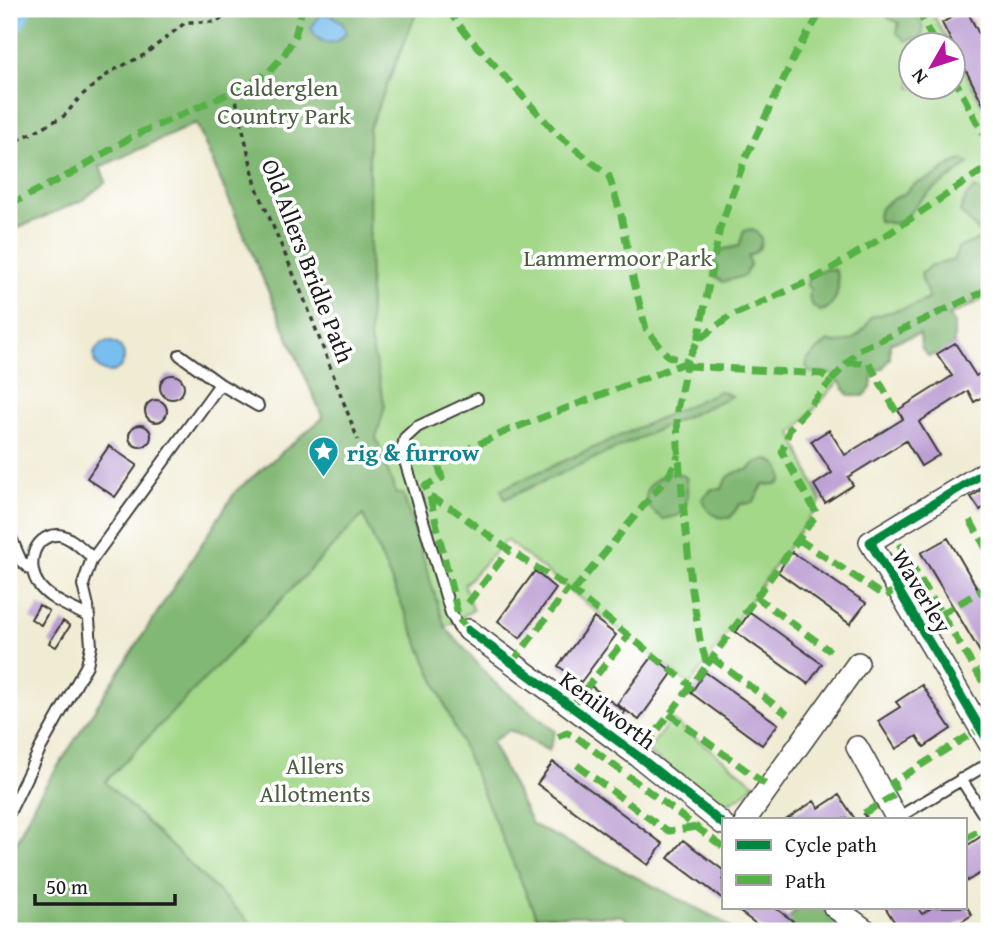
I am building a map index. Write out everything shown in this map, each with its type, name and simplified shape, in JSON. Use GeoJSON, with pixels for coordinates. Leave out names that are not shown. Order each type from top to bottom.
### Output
{"type":"FeatureCollection","features":[{"type":"Feature","properties":{"kind":"street","name":"Waverley"},"geometry":{"type":"LineString","coordinates":[[989,470],[870,542],[989,743]]}},
{"type":"Feature","properties":{"kind":"street","name":"Kenilworth"},"geometry":{"type":"LineString","coordinates":[[468,630],[638,756],[722,823]]}},
{"type":"Feature","properties":{"kind":"street"},"geometry":{"type":"LineString","coordinates":[[747,818],[858,663]]}},
{"type":"Feature","properties":{"kind":"street"},"geometry":{"type":"LineString","coordinates":[[857,747],[896,818]]}},
{"type":"Feature","properties":{"kind":"street"},"geometry":{"type":"LineString","coordinates":[[835,908],[867,931]]}},
{"type":"Feature","properties":{"kind":"lane"},"geometry":{"type":"LineString","coordinates":[[180,355],[220,384],[258,406]]}},
{"type":"Feature","properties":{"kind":"lane"},"geometry":{"type":"LineString","coordinates":[[9,813],[41,747],[87,665],[91,646],[83,585],[93,558],[220,384]]}},
{"type":"Feature","properties":{"kind":"lane"},"geometry":{"type":"LineString","coordinates":[[468,630],[459,628],[452,613],[402,451],[405,438],[417,427],[477,399]]}},
{"type":"Feature","properties":{"kind":"lane"},"geometry":{"type":"LineString","coordinates":[[9,533],[20,561],[30,569],[40,587],[57,600],[89,617]]}},
{"type":"Feature","properties":{"kind":"lane"},"geometry":{"type":"LineString","coordinates":[[30,569],[31,557],[39,546],[46,539],[57,535],[67,538],[93,558]]}},
{"type":"Feature","properties":{"kind":"lane"},"geometry":{"type":"LineString","coordinates":[[899,818],[981,768]]}},
{"type":"Feature","properties":{"kind":"lane"},"geometry":{"type":"LineString","coordinates":[[961,779],[982,812]]}},
{"type":"Feature","properties":{"kind":"path"},"geometry":{"type":"LineString","coordinates":[[9,145],[64,116],[82,95],[112,71],[144,55],[186,22],[217,22],[231,9]]}},
{"type":"Feature","properties":{"kind":"path"},"geometry":{"type":"LineString","coordinates":[[864,813],[866,818]]}},
{"type":"Feature","properties":{"kind":"green space"},"geometry":{"type":"Polygon","coordinates":[[[9,9],[930,9],[943,32],[897,32],[897,102],[967,102],[967,76],[989,117],[989,297],[859,358],[792,434],[821,501],[690,685],[506,540],[464,585],[473,610],[445,627],[364,514],[543,931],[9,931],[9,858],[35,802],[236,491],[323,418],[196,123],[100,167],[106,182],[83,200],[9,232],[9,9]]]}},
{"type":"Feature","properties":{"kind":"green space","name":"Calderglen Country Park"},"geometry":{"type":"Polygon","coordinates":[[[9,9],[418,9],[369,129],[370,339],[385,406],[376,437],[396,494],[403,494],[445,627],[494,682],[555,731],[549,751],[510,730],[491,742],[532,824],[720,920],[734,931],[637,931],[623,916],[536,916],[363,515],[105,782],[259,931],[9,931],[9,858],[35,802],[236,491],[323,418],[196,123],[100,167],[106,182],[83,200],[9,232],[9,9]]]}},
{"type":"Feature","properties":{"kind":"green space"},"geometry":{"type":"Polygon","coordinates":[[[884,9],[908,9],[909,14],[921,22],[923,32],[897,32],[899,23],[885,13],[884,9]]]}},
{"type":"Feature","properties":{"kind":"green space"},"geometry":{"type":"Polygon","coordinates":[[[964,160],[969,163],[924,197],[904,219],[893,223],[878,221],[882,207],[889,201],[904,194],[915,184],[964,160]]]}},
{"type":"Feature","properties":{"kind":"green space"},"geometry":{"type":"Polygon","coordinates":[[[975,188],[989,197],[989,284],[970,306],[948,316],[954,322],[954,343],[942,353],[928,356],[921,347],[920,334],[890,343],[890,358],[882,369],[873,371],[871,388],[864,396],[850,396],[832,374],[810,373],[806,366],[808,359],[828,341],[848,341],[864,329],[871,317],[913,306],[928,299],[921,274],[930,266],[954,260],[958,248],[984,237],[960,212],[966,197],[975,188]]]}},
{"type":"Feature","properties":{"kind":"green space"},"geometry":{"type":"Polygon","coordinates":[[[750,229],[759,235],[760,247],[748,256],[750,265],[744,276],[723,282],[713,275],[715,259],[721,250],[739,246],[744,231],[750,229]]]}},
{"type":"Feature","properties":{"kind":"green space"},"geometry":{"type":"Polygon","coordinates":[[[826,269],[835,270],[838,288],[834,300],[826,309],[820,311],[810,302],[808,277],[826,269]]]}},
{"type":"Feature","properties":{"kind":"green space"},"geometry":{"type":"Polygon","coordinates":[[[720,391],[732,396],[505,499],[501,489],[720,391]]]}},
{"type":"Feature","properties":{"kind":"green space"},"geometry":{"type":"Polygon","coordinates":[[[767,459],[777,464],[780,469],[782,480],[778,484],[763,485],[753,503],[740,504],[730,518],[716,516],[710,512],[702,499],[712,489],[722,489],[732,475],[749,470],[755,463],[767,459]]]}},
{"type":"Feature","properties":{"kind":"green space"},"geometry":{"type":"Polygon","coordinates":[[[673,472],[686,477],[686,503],[684,512],[663,519],[649,505],[647,492],[655,481],[673,472]]]}},
{"type":"Feature","properties":{"kind":"green space"},"geometry":{"type":"Polygon","coordinates":[[[671,719],[754,783],[751,787],[740,797],[722,805],[647,752],[671,719]]]}},
{"type":"Feature","properties":{"kind":"green space"},"geometry":{"type":"Polygon","coordinates":[[[797,908],[823,908],[852,931],[778,931],[797,908]]]}},
{"type":"Feature","properties":{"kind":"water"},"geometry":{"type":"Polygon","coordinates":[[[329,14],[342,22],[346,32],[332,42],[322,41],[311,28],[320,15],[329,14]]]}},
{"type":"Feature","properties":{"kind":"water"},"geometry":{"type":"Polygon","coordinates":[[[109,342],[120,346],[124,357],[120,368],[109,372],[98,368],[94,357],[98,346],[109,342]]]}},
{"type":"Feature","properties":{"kind":"building"},"geometry":{"type":"Polygon","coordinates":[[[966,9],[989,53],[989,116],[967,72],[967,32],[947,32],[942,23],[966,9]]]}},
{"type":"Feature","properties":{"kind":"building"},"geometry":{"type":"Polygon","coordinates":[[[955,343],[976,376],[989,368],[989,393],[974,402],[968,391],[919,422],[939,455],[921,466],[906,441],[848,477],[853,485],[825,503],[814,485],[832,473],[811,441],[829,430],[845,455],[903,419],[898,410],[952,376],[937,354],[955,343]]]}},
{"type":"Feature","properties":{"kind":"building"},"geometry":{"type":"Polygon","coordinates":[[[172,375],[181,378],[184,387],[181,396],[172,399],[163,396],[160,387],[163,378],[172,375]]]}},
{"type":"Feature","properties":{"kind":"building"},"geometry":{"type":"Polygon","coordinates":[[[156,400],[164,403],[167,411],[164,419],[156,422],[148,419],[145,411],[148,403],[156,400]]]}},
{"type":"Feature","properties":{"kind":"building"},"geometry":{"type":"Polygon","coordinates":[[[140,425],[148,428],[151,436],[148,444],[140,447],[132,444],[129,436],[132,428],[140,425]]]}},
{"type":"Feature","properties":{"kind":"building"},"geometry":{"type":"Polygon","coordinates":[[[109,446],[137,465],[115,497],[87,478],[109,446]]]}},
{"type":"Feature","properties":{"kind":"building"},"geometry":{"type":"Polygon","coordinates":[[[983,489],[989,504],[980,510],[971,497],[983,489]]]}},
{"type":"Feature","properties":{"kind":"building"},"geometry":{"type":"Polygon","coordinates":[[[948,538],[989,608],[989,667],[921,553],[948,538]]]}},
{"type":"Feature","properties":{"kind":"building"},"geometry":{"type":"Polygon","coordinates":[[[792,552],[866,603],[850,624],[778,572],[792,552]]]}},
{"type":"Feature","properties":{"kind":"building"},"geometry":{"type":"Polygon","coordinates":[[[535,571],[556,589],[520,638],[498,621],[535,571]]]}},
{"type":"Feature","properties":{"kind":"building"},"geometry":{"type":"Polygon","coordinates":[[[39,605],[49,611],[41,625],[31,619],[39,605]]]}},
{"type":"Feature","properties":{"kind":"building"},"geometry":{"type":"Polygon","coordinates":[[[750,612],[822,664],[808,684],[736,632],[750,612]]]}},
{"type":"Feature","properties":{"kind":"building"},"geometry":{"type":"Polygon","coordinates":[[[594,618],[616,635],[581,682],[558,666],[594,618]]]}},
{"type":"Feature","properties":{"kind":"building"},"geometry":{"type":"Polygon","coordinates":[[[63,621],[70,626],[56,647],[49,643],[63,621]]]}},
{"type":"Feature","properties":{"kind":"building"},"geometry":{"type":"Polygon","coordinates":[[[653,656],[673,672],[639,720],[617,704],[653,656]]]}},
{"type":"Feature","properties":{"kind":"building"},"geometry":{"type":"Polygon","coordinates":[[[705,672],[778,724],[762,745],[691,693],[705,672]]]}},
{"type":"Feature","properties":{"kind":"building"},"geometry":{"type":"Polygon","coordinates":[[[922,685],[951,729],[924,747],[917,736],[896,749],[878,721],[900,707],[896,702],[922,685]]]}},
{"type":"Feature","properties":{"kind":"building"},"geometry":{"type":"Polygon","coordinates":[[[591,686],[625,712],[616,724],[582,697],[591,686]]]}},
{"type":"Feature","properties":{"kind":"building"},"geometry":{"type":"Polygon","coordinates":[[[553,762],[663,844],[648,865],[537,784],[553,762]]]}},
{"type":"Feature","properties":{"kind":"building"},"geometry":{"type":"Polygon","coordinates":[[[839,795],[854,818],[788,818],[814,801],[819,808],[839,795]]]}},
{"type":"Feature","properties":{"kind":"building"},"geometry":{"type":"Polygon","coordinates":[[[989,831],[989,868],[967,881],[967,846],[989,831]]]}},
{"type":"Feature","properties":{"kind":"building"},"geometry":{"type":"Polygon","coordinates":[[[683,840],[722,869],[722,898],[668,858],[683,840]]]}},
{"type":"Feature","properties":{"kind":"building"},"geometry":{"type":"Polygon","coordinates":[[[967,907],[972,915],[947,931],[900,931],[886,908],[918,908],[922,914],[931,908],[967,907]]]}},
{"type":"Feature","properties":{"kind":"building"},"geometry":{"type":"Polygon","coordinates":[[[734,908],[775,908],[793,921],[784,931],[766,931],[734,908]]]}},
{"type":"Feature","properties":{"kind":"waterway"},"geometry":{"type":"LineString","coordinates":[[9,19],[15,9]]}},
{"type":"Feature","properties":{"kind":"marked path"},"geometry":{"type":"LineString","coordinates":[[9,205],[72,173],[131,137],[248,85],[269,72],[284,55],[295,36],[302,9]]}},
{"type":"Feature","properties":{"kind":"marked path"},"geometry":{"type":"LineString","coordinates":[[447,9],[467,35],[557,134],[609,176],[621,215],[646,329],[668,356],[687,362],[677,410],[678,449],[691,584],[707,665],[638,756]]}},
{"type":"Feature","properties":{"kind":"marked path"},"geometry":{"type":"LineString","coordinates":[[698,340],[720,228],[745,159],[797,51],[823,9]]}},
{"type":"Feature","properties":{"kind":"marked path"},"geometry":{"type":"LineString","coordinates":[[917,9],[929,32]]}},
{"type":"Feature","properties":{"kind":"marked path"},"geometry":{"type":"LineString","coordinates":[[967,102],[989,145]]}},
{"type":"Feature","properties":{"kind":"marked path"},"geometry":{"type":"LineString","coordinates":[[468,630],[459,619],[430,497],[425,486],[442,478],[438,463],[509,430],[687,362],[698,340],[729,317],[816,278],[888,234],[989,166]]}},
{"type":"Feature","properties":{"kind":"marked path"},"geometry":{"type":"LineString","coordinates":[[687,366],[822,374],[831,381],[859,350],[989,289]]}},
{"type":"Feature","properties":{"kind":"marked path"},"geometry":{"type":"LineString","coordinates":[[848,363],[869,363],[897,413]]}},
{"type":"Feature","properties":{"kind":"marked path"},"geometry":{"type":"LineString","coordinates":[[707,665],[817,514],[782,452],[790,428],[831,381]]}},
{"type":"Feature","properties":{"kind":"marked path"},"geometry":{"type":"LineString","coordinates":[[573,591],[669,475],[679,454]]}},
{"type":"Feature","properties":{"kind":"marked path"},"geometry":{"type":"LineString","coordinates":[[430,497],[454,510],[509,550],[569,588],[690,685]]}},
{"type":"Feature","properties":{"kind":"marked path"},"geometry":{"type":"LineString","coordinates":[[970,520],[989,554]]}},
{"type":"Feature","properties":{"kind":"marked path"},"geometry":{"type":"LineString","coordinates":[[798,539],[884,596],[898,589]]}},
{"type":"Feature","properties":{"kind":"marked path"},"geometry":{"type":"LineString","coordinates":[[899,544],[989,692]]}},
{"type":"Feature","properties":{"kind":"marked path"},"geometry":{"type":"LineString","coordinates":[[468,603],[509,550]]}},
{"type":"Feature","properties":{"kind":"marked path"},"geometry":{"type":"LineString","coordinates":[[941,614],[989,586]]}},
{"type":"Feature","properties":{"kind":"marked path"},"geometry":{"type":"LineString","coordinates":[[512,663],[569,588]]}},
{"type":"Feature","properties":{"kind":"marked path"},"geometry":{"type":"LineString","coordinates":[[755,596],[830,651]]}},
{"type":"Feature","properties":{"kind":"marked path"},"geometry":{"type":"LineString","coordinates":[[571,707],[628,636]]}},
{"type":"Feature","properties":{"kind":"marked path"},"geometry":{"type":"LineString","coordinates":[[712,658],[787,714]]}},
{"type":"Feature","properties":{"kind":"marked path"},"geometry":{"type":"LineString","coordinates":[[669,714],[769,787]]}},
{"type":"Feature","properties":{"kind":"marked path"},"geometry":{"type":"LineString","coordinates":[[864,813],[898,793],[892,783],[981,728]]}},
{"type":"Feature","properties":{"kind":"marked path"},"geometry":{"type":"LineString","coordinates":[[558,737],[567,733],[576,737],[722,846]]}},
{"type":"Feature","properties":{"kind":"marked path"},"geometry":{"type":"LineString","coordinates":[[577,765],[669,831],[697,827]]}},
{"type":"Feature","properties":{"kind":"marked path"},"geometry":{"type":"LineString","coordinates":[[967,839],[989,823]]}},
{"type":"Feature","properties":{"kind":"cycle path"},"geometry":{"type":"LineString","coordinates":[[989,470],[870,542],[989,743]]}},
{"type":"Feature","properties":{"kind":"cycle path"},"geometry":{"type":"LineString","coordinates":[[468,630],[638,756],[722,823]]}},
{"type":"Feature","properties":{"kind":"place","name":"rig & furrow"},"geometry":{"type":"Point","coordinates":[324,479]}},
{"type":"Feature","properties":{"kind":"park label","name":"Lammermoor Park"},"geometry":{"type":"Point","coordinates":[618,257]}},
{"type":"Feature","properties":{"kind":"park label","name":"Allers Allotments"},"geometry":{"type":"Point","coordinates":[315,779]}}]}
